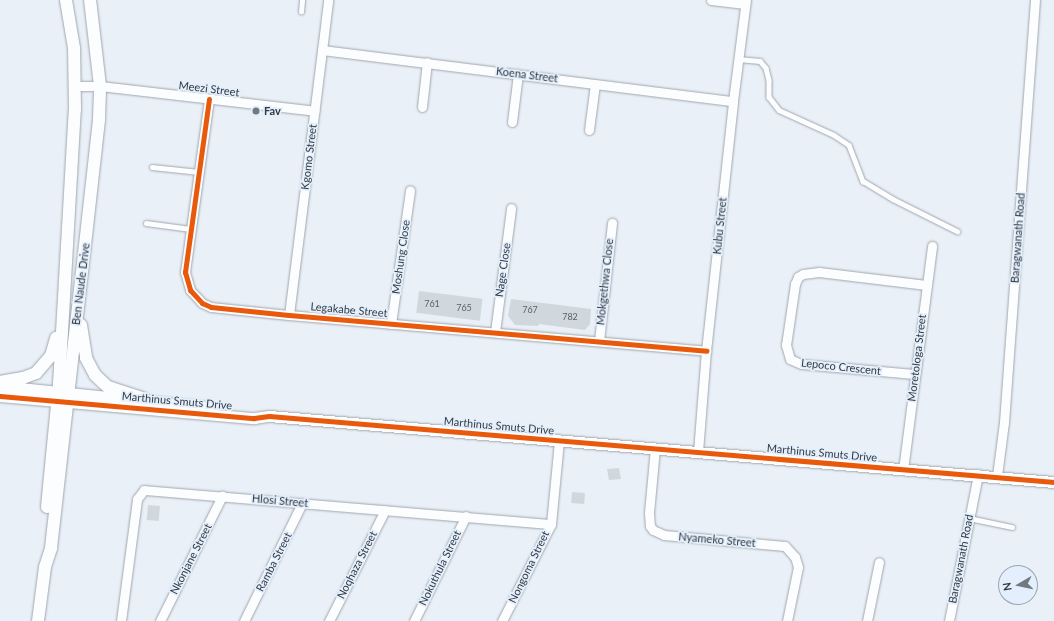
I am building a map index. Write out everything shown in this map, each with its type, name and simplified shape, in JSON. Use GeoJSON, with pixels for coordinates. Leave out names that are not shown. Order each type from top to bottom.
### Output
{"type":"FeatureCollection","features":[{"type":"Feature","properties":{"kind":"main road","name":"Ben Naude Drive"},"geometry":{"type":"LineString","coordinates":[[63,398],[63,302],[76,86],[74,48],[66,0]]}},
{"type":"Feature","properties":{"kind":"main road","name":"Ben Naude Drive"},"geometry":{"type":"LineString","coordinates":[[38,621],[44,567],[43,553],[63,398],[78,302],[99,119],[100,86],[90,0]]}},
{"type":"Feature","properties":{"kind":"main road"},"geometry":{"type":"LineString","coordinates":[[0,382],[23,378],[36,373],[44,366],[51,356],[54,348],[63,302]]}},
{"type":"Feature","properties":{"kind":"main road"},"geometry":{"type":"LineString","coordinates":[[78,302],[84,347],[91,371],[108,387],[144,399]]}},
{"type":"Feature","properties":{"kind":"street","name":"Kgomo Street"},"geometry":{"type":"LineString","coordinates":[[289,315],[328,0]]}},
{"type":"Feature","properties":{"kind":"street"},"geometry":{"type":"LineString","coordinates":[[711,0],[745,2]]}},
{"type":"Feature","properties":{"kind":"street","name":"Baragwanath Road"},"geometry":{"type":"LineString","coordinates":[[997,476],[1004,422],[1035,0]]}},
{"type":"Feature","properties":{"kind":"street","name":"Kubu Street"},"geometry":{"type":"LineString","coordinates":[[698,452],[706,351],[745,2]]}},
{"type":"Feature","properties":{"kind":"street","name":"Koena Street"},"geometry":{"type":"LineString","coordinates":[[322,50],[733,101]]}},
{"type":"Feature","properties":{"kind":"street"},"geometry":{"type":"LineString","coordinates":[[422,107],[427,62]]}},
{"type":"Feature","properties":{"kind":"street"},"geometry":{"type":"LineString","coordinates":[[512,122],[518,74]]}},
{"type":"Feature","properties":{"kind":"street"},"geometry":{"type":"LineString","coordinates":[[589,130],[595,84]]}},
{"type":"Feature","properties":{"kind":"street","name":"Meezi Street"},"geometry":{"type":"LineString","coordinates":[[76,86],[100,86],[315,112]]}},
{"type":"Feature","properties":{"kind":"street","name":"Legakabe Street"},"geometry":{"type":"LineString","coordinates":[[209,98],[185,272],[190,290],[196,298],[212,307],[706,351]]}},
{"type":"Feature","properties":{"kind":"street","name":"Moshung Close"},"geometry":{"type":"LineString","coordinates":[[391,324],[410,190]]}},
{"type":"Feature","properties":{"kind":"street","name":"Nage Close"},"geometry":{"type":"LineString","coordinates":[[495,332],[512,208]]}},
{"type":"Feature","properties":{"kind":"street","name":"Mokgethwa Close"},"geometry":{"type":"LineString","coordinates":[[599,341],[612,224]]}},
{"type":"Feature","properties":{"kind":"street","name":"Moretologa Street"},"geometry":{"type":"LineString","coordinates":[[903,470],[914,374],[932,246]]}},
{"type":"Feature","properties":{"kind":"street","name":"Lepoco Crescent"},"geometry":{"type":"LineString","coordinates":[[914,374],[801,364],[790,359],[786,345],[795,284],[798,277],[803,274],[819,272],[926,285]]}},
{"type":"Feature","properties":{"kind":"street"},"geometry":{"type":"LineString","coordinates":[[0,386],[63,398]]}},
{"type":"Feature","properties":{"kind":"street","name":"Marthinus Smuts Drive"},"geometry":{"type":"LineString","coordinates":[[0,396],[144,399],[264,413],[269,416]]}},
{"type":"Feature","properties":{"kind":"street","name":"Marthinus Smuts Drive"},"geometry":{"type":"LineString","coordinates":[[63,398],[254,418],[269,416],[903,470],[978,474],[1054,482]]}},
{"type":"Feature","properties":{"kind":"street","name":"Nongoma Street"},"geometry":{"type":"LineString","coordinates":[[502,621],[551,524],[559,441]]}},
{"type":"Feature","properties":{"kind":"street","name":"Nyameko Street"},"geometry":{"type":"LineString","coordinates":[[655,448],[649,513],[650,526],[653,530],[664,535],[785,546],[795,557],[798,567],[787,621]]}},
{"type":"Feature","properties":{"kind":"street","name":"Baragwanath Road"},"geometry":{"type":"LineString","coordinates":[[949,621],[978,474]]}},
{"type":"Feature","properties":{"kind":"street","name":"Hlosi Street"},"geometry":{"type":"LineString","coordinates":[[121,621],[137,499],[140,493],[144,490],[551,524]]}},
{"type":"Feature","properties":{"kind":"street","name":"Nkonjane Street"},"geometry":{"type":"LineString","coordinates":[[160,621],[222,496]]}},
{"type":"Feature","properties":{"kind":"street","name":"Ramba Street"},"geometry":{"type":"LineString","coordinates":[[244,621],[302,503]]}},
{"type":"Feature","properties":{"kind":"street","name":"Noqhaza Street"},"geometry":{"type":"LineString","coordinates":[[329,621],[385,510]]}},
{"type":"Feature","properties":{"kind":"street","name":"Nokuthula Street"},"geometry":{"type":"LineString","coordinates":[[414,621],[466,516]]}},
{"type":"Feature","properties":{"kind":"street"},"geometry":{"type":"LineString","coordinates":[[868,621],[879,562]]}},
{"type":"Feature","properties":{"kind":"lane"},"geometry":{"type":"LineString","coordinates":[[301,12],[302,0]]}},
{"type":"Feature","properties":{"kind":"lane"},"geometry":{"type":"LineString","coordinates":[[738,59],[760,61],[766,68],[769,80],[769,97],[779,110],[834,135],[848,145],[863,181],[876,190],[957,231]]}},
{"type":"Feature","properties":{"kind":"lane"},"geometry":{"type":"LineString","coordinates":[[152,167],[199,172]]}},
{"type":"Feature","properties":{"kind":"lane"},"geometry":{"type":"LineString","coordinates":[[146,223],[191,229]]}},
{"type":"Feature","properties":{"kind":"lane"},"geometry":{"type":"LineString","coordinates":[[969,518],[1012,527]]}},
{"type":"Feature","properties":{"kind":"building"},"geometry":{"type":"Polygon","coordinates":[[[419,291],[483,299],[480,321],[416,313],[419,291]]]}},
{"type":"Feature","properties":{"kind":"building"},"geometry":{"type":"Polygon","coordinates":[[[511,299],[591,309],[590,324],[585,330],[539,324],[538,326],[515,325],[508,316],[511,299]]]}},
{"type":"Feature","properties":{"kind":"building"},"geometry":{"type":"Polygon","coordinates":[[[619,468],[621,479],[609,480],[607,469],[619,468]]]}},
{"type":"Feature","properties":{"kind":"building"},"geometry":{"type":"Polygon","coordinates":[[[572,492],[585,493],[584,504],[571,503],[572,492]]]}},
{"type":"Feature","properties":{"kind":"building"},"geometry":{"type":"Polygon","coordinates":[[[148,505],[160,506],[159,521],[147,520],[148,505]]]}},
{"type":"Feature","properties":{"kind":"cycle path"},"geometry":{"type":"LineString","coordinates":[[209,99],[185,272],[190,290],[202,303],[211,307],[289,315],[706,351]]}},
{"type":"Feature","properties":{"kind":"cycle path"},"geometry":{"type":"LineString","coordinates":[[0,396],[254,418],[269,416],[1054,482]]}},
{"type":"Feature","properties":{"kind":"place","name":"Fav"},"geometry":{"type":"Point","coordinates":[256,111]}}]}
